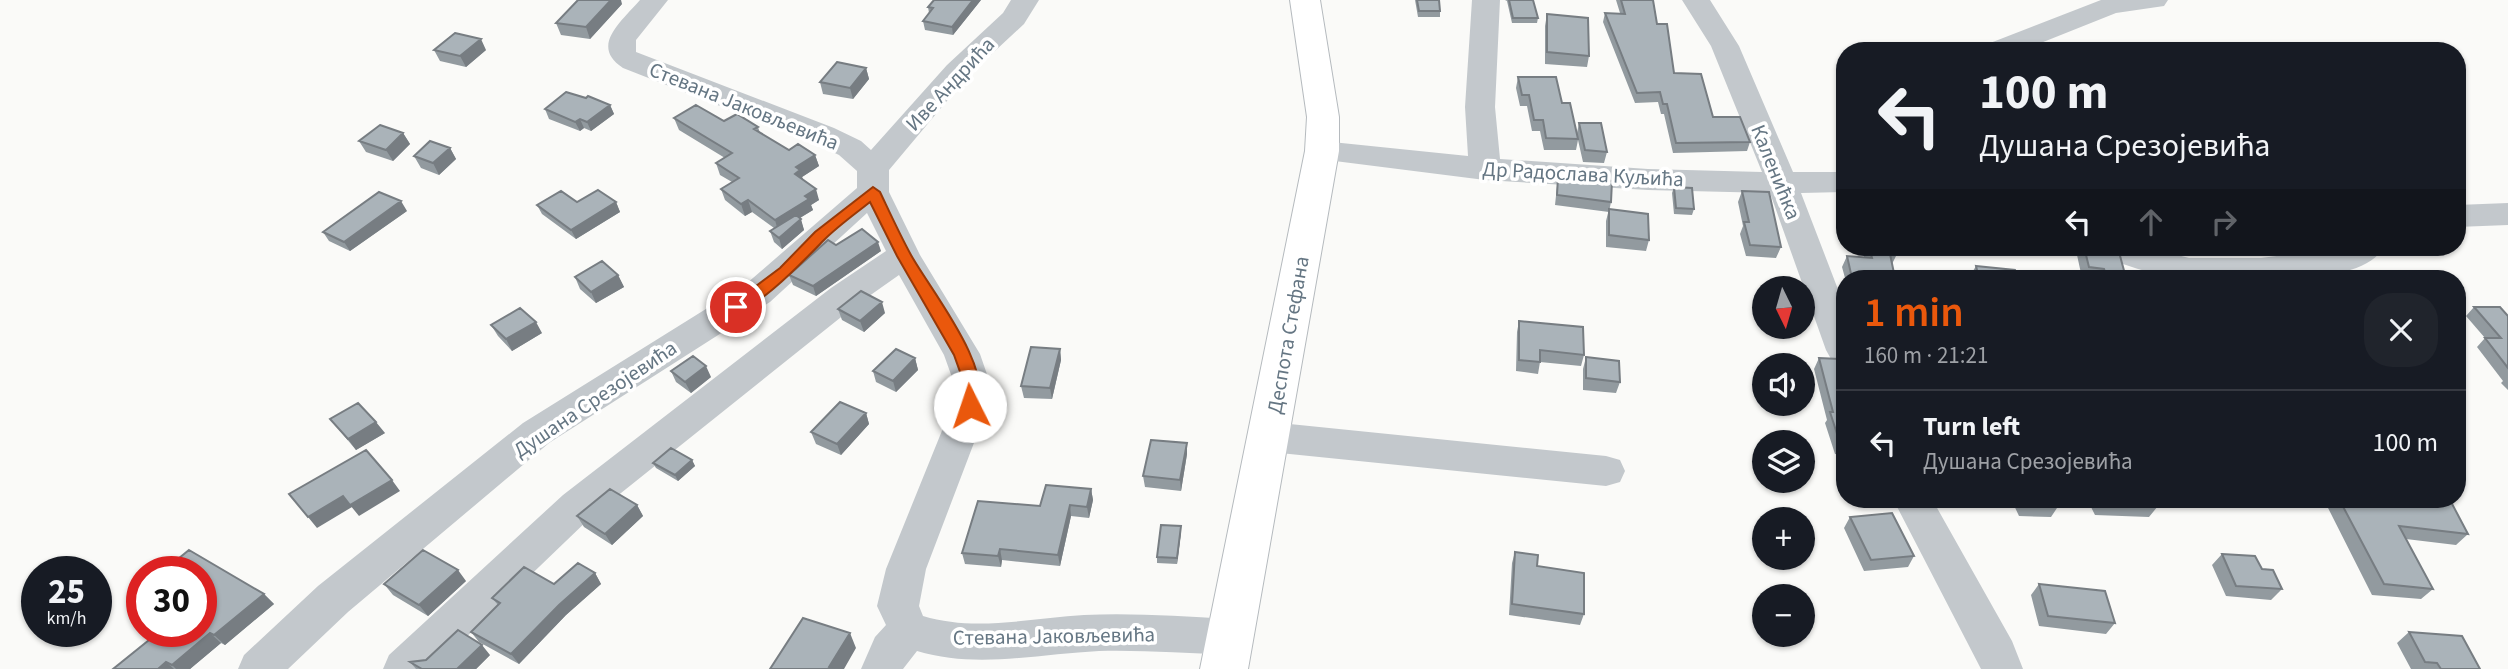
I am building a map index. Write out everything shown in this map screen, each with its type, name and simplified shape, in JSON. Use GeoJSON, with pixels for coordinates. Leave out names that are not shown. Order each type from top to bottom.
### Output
{"type":"FeatureCollection","features":[{"type":"Feature","properties":{"kind":"main road","name":"Деспота Стефана"},"geometry":{"type":"LineString","coordinates":[[1226,653],[1322,151],[1323,117],[1305,0]]}},
{"type":"Feature","properties":{"kind":"street","name":"Стевана Јаковљевића"},"geometry":{"type":"LineString","coordinates":[[654,0],[622,39],[622,55],[633,62],[823,135],[850,148],[873,180],[904,256],[962,354],[972,383],[970,406],[906,569],[898,606],[909,630],[925,636],[958,640],[1022,639],[1099,632],[1226,653]]}},
{"type":"Feature","properties":{"kind":"street","name":"Иве Андрића"},"geometry":{"type":"LineString","coordinates":[[873,180],[957,71],[1014,18],[1025,0]]}},
{"type":"Feature","properties":{"kind":"street"},"geometry":{"type":"LineString","coordinates":[[1485,170],[1480,107],[1486,0]]}},
{"type":"Feature","properties":{"kind":"street","name":"Каленићка"},"geometry":{"type":"LineString","coordinates":[[1696,0],[1725,46],[1782,184],[1836,329]]}},
{"type":"Feature","properties":{"kind":"street"},"geometry":{"type":"LineString","coordinates":[[2018,42],[2112,6],[2154,0]]}},
{"type":"Feature","properties":{"kind":"street","name":"Др Радослава Куљића"},"geometry":{"type":"LineString","coordinates":[[1322,151],[1485,170],[1782,184],[1836,182]]}},
{"type":"Feature","properties":{"kind":"street","name":"Душана Срезојевића"},"geometry":{"type":"LineString","coordinates":[[259,669],[333,599],[536,433],[758,293],[786,272],[873,180]]}},
{"type":"Feature","properties":{"kind":"street"},"geometry":{"type":"LineString","coordinates":[[2466,216],[2508,214]]}},
{"type":"Feature","properties":{"kind":"street"},"geometry":{"type":"LineString","coordinates":[[404,669],[577,506],[843,297],[904,256]]}},
{"type":"Feature","properties":{"kind":"street"},"geometry":{"type":"LineString","coordinates":[[2139,256],[2189,270],[2261,270],[2353,256]]}},
{"type":"Feature","properties":{"kind":"street"},"geometry":{"type":"LineString","coordinates":[[1269,437],[1606,471]]}},
{"type":"Feature","properties":{"kind":"street"},"geometry":{"type":"LineString","coordinates":[[1917,508],[1997,654],[2002,669]]}},
{"type":"Feature","properties":{"kind":"street"},"geometry":{"type":"LineString","coordinates":[[882,669],[890,650],[909,630]]}},
{"type":"Feature","properties":{"kind":"building"},"geometry":{"type":"Polygon","coordinates":[[[578,0],[611,0],[586,27],[556,23],[578,0]]]}},
{"type":"Feature","properties":{"kind":"building"},"geometry":{"type":"Polygon","coordinates":[[[934,0],[973,0],[952,27],[923,21],[933,8],[928,7],[934,0]]]}},
{"type":"Feature","properties":{"kind":"building"},"geometry":{"type":"Polygon","coordinates":[[[1417,0],[1439,0],[1440,11],[1419,11],[1417,0]]]}},
{"type":"Feature","properties":{"kind":"building"},"geometry":{"type":"Polygon","coordinates":[[[1509,0],[1533,0],[1538,18],[1513,18],[1509,0]]]}},
{"type":"Feature","properties":{"kind":"building"},"geometry":{"type":"Polygon","coordinates":[[[1621,0],[1653,0],[1657,24],[1667,24],[1674,73],[1701,74],[1713,117],[1740,117],[1750,142],[1676,143],[1667,104],[1663,104],[1660,92],[1637,93],[1605,13],[1625,14],[1621,0]]]}},
{"type":"Feature","properties":{"kind":"building"},"geometry":{"type":"Polygon","coordinates":[[[1547,14],[1588,18],[1589,56],[1547,52],[1547,14]]]}},
{"type":"Feature","properties":{"kind":"building"},"geometry":{"type":"Polygon","coordinates":[[[455,33],[481,39],[460,56],[434,50],[455,33]]]}},
{"type":"Feature","properties":{"kind":"building"},"geometry":{"type":"Polygon","coordinates":[[[837,62],[866,68],[850,88],[820,82],[837,62]]]}},
{"type":"Feature","properties":{"kind":"building"},"geometry":{"type":"Polygon","coordinates":[[[1518,77],[1556,77],[1562,103],[1570,103],[1578,139],[1546,138],[1543,120],[1534,120],[1529,95],[1522,95],[1518,77]]]}},
{"type":"Feature","properties":{"kind":"building"},"geometry":{"type":"Polygon","coordinates":[[[566,92],[586,98],[588,96],[610,105],[587,122],[580,119],[575,122],[545,109],[566,92]]]}},
{"type":"Feature","properties":{"kind":"building"},"geometry":{"type":"Polygon","coordinates":[[[696,105],[724,121],[737,114],[758,127],[754,129],[789,150],[798,144],[815,155],[796,167],[800,170],[795,174],[816,189],[805,196],[809,199],[775,220],[748,200],[741,204],[721,189],[739,178],[716,163],[732,153],[674,118],[696,105]]]}},
{"type":"Feature","properties":{"kind":"building"},"geometry":{"type":"Polygon","coordinates":[[[1579,123],[1601,123],[1607,152],[1585,150],[1579,123]]]}},
{"type":"Feature","properties":{"kind":"building"},"geometry":{"type":"Polygon","coordinates":[[[380,125],[403,133],[386,150],[359,141],[380,125]]]}},
{"type":"Feature","properties":{"kind":"building"},"geometry":{"type":"Polygon","coordinates":[[[430,141],[450,148],[433,163],[414,156],[430,141]]]}},
{"type":"Feature","properties":{"kind":"building"},"geometry":{"type":"Polygon","coordinates":[[[1558,177],[1612,181],[1611,202],[1557,195],[1558,177]]]}},
{"type":"Feature","properties":{"kind":"building"},"geometry":{"type":"Polygon","coordinates":[[[1674,187],[1692,188],[1694,209],[1676,208],[1674,187]]]}},
{"type":"Feature","properties":{"kind":"building"},"geometry":{"type":"Polygon","coordinates":[[[598,190],[616,202],[571,230],[537,205],[561,191],[577,202],[598,190]]]}},
{"type":"Feature","properties":{"kind":"building"},"geometry":{"type":"Polygon","coordinates":[[[1742,191],[1769,192],[1781,247],[1750,245],[1744,222],[1749,222],[1742,191]]]}},
{"type":"Feature","properties":{"kind":"building"},"geometry":{"type":"Polygon","coordinates":[[[379,192],[401,201],[344,242],[323,232],[379,192]]]}},
{"type":"Feature","properties":{"kind":"building"},"geometry":{"type":"Polygon","coordinates":[[[1609,209],[1648,214],[1649,240],[1609,235],[1609,209]]]}},
{"type":"Feature","properties":{"kind":"building"},"geometry":{"type":"Polygon","coordinates":[[[796,215],[801,219],[779,238],[770,231],[796,215]]]}},
{"type":"Feature","properties":{"kind":"building"},"geometry":{"type":"Polygon","coordinates":[[[862,229],[878,242],[813,286],[789,275],[828,240],[836,245],[862,229]]]}},
{"type":"Feature","properties":{"kind":"building"},"geometry":{"type":"Polygon","coordinates":[[[1847,256],[1890,256],[1893,270],[1850,270],[1847,256]]]}},
{"type":"Feature","properties":{"kind":"building"},"geometry":{"type":"Polygon","coordinates":[[[2086,256],[2120,256],[2124,270],[2104,270],[2089,267],[2086,256]]]}},
{"type":"Feature","properties":{"kind":"building"},"geometry":{"type":"Polygon","coordinates":[[[602,261],[618,275],[591,292],[575,277],[602,261]]]}},
{"type":"Feature","properties":{"kind":"building"},"geometry":{"type":"Polygon","coordinates":[[[1976,266],[2015,270],[1977,270],[1976,266]]]}},
{"type":"Feature","properties":{"kind":"building"},"geometry":{"type":"Polygon","coordinates":[[[861,291],[882,302],[860,321],[838,309],[861,291]]]}},
{"type":"Feature","properties":{"kind":"building"},"geometry":{"type":"Polygon","coordinates":[[[2474,307],[2500,307],[2508,316],[2508,368],[2485,338],[2501,338],[2474,307]]]}},
{"type":"Feature","properties":{"kind":"building"},"geometry":{"type":"Polygon","coordinates":[[[520,308],[536,322],[506,339],[491,325],[520,308]]]}},
{"type":"Feature","properties":{"kind":"building"},"geometry":{"type":"Polygon","coordinates":[[[1519,321],[1583,327],[1584,355],[1540,350],[1540,362],[1519,360],[1519,321]]]}},
{"type":"Feature","properties":{"kind":"building"},"geometry":{"type":"Polygon","coordinates":[[[1031,347],[1060,349],[1050,388],[1021,386],[1031,347]]]}},
{"type":"Feature","properties":{"kind":"building"},"geometry":{"type":"Polygon","coordinates":[[[896,349],[915,358],[893,381],[873,371],[896,349]]]}},
{"type":"Feature","properties":{"kind":"building"},"geometry":{"type":"Polygon","coordinates":[[[693,356],[706,366],[685,382],[671,371],[693,356]]]}},
{"type":"Feature","properties":{"kind":"building"},"geometry":{"type":"Polygon","coordinates":[[[1586,357],[1619,361],[1620,382],[1586,378],[1586,357]]]}},
{"type":"Feature","properties":{"kind":"building"},"geometry":{"type":"Polygon","coordinates":[[[1819,358],[1836,359],[1836,431],[1830,412],[1833,412],[1819,358]]]}},
{"type":"Feature","properties":{"kind":"building"},"geometry":{"type":"Polygon","coordinates":[[[840,402],[866,413],[837,444],[811,432],[840,402]]]}},
{"type":"Feature","properties":{"kind":"building"},"geometry":{"type":"Polygon","coordinates":[[[358,403],[376,422],[348,439],[330,419],[358,403]]]}},
{"type":"Feature","properties":{"kind":"building"},"geometry":{"type":"Polygon","coordinates":[[[1151,440],[1187,443],[1180,480],[1143,476],[1151,440]]]}},
{"type":"Feature","properties":{"kind":"building"},"geometry":{"type":"Polygon","coordinates":[[[671,448],[692,460],[675,475],[653,463],[671,448]]]}},
{"type":"Feature","properties":{"kind":"building"},"geometry":{"type":"Polygon","coordinates":[[[366,450],[392,480],[350,505],[343,496],[308,517],[289,494],[366,450]]]}},
{"type":"Feature","properties":{"kind":"building"},"geometry":{"type":"Polygon","coordinates":[[[1046,485],[1091,489],[1087,507],[1070,505],[1058,555],[1000,549],[998,556],[962,553],[978,501],[1040,506],[1046,485]]]}},
{"type":"Feature","properties":{"kind":"building"},"geometry":{"type":"Polygon","coordinates":[[[610,489],[637,505],[605,534],[577,516],[610,489]]]}},
{"type":"Feature","properties":{"kind":"building"},"geometry":{"type":"Polygon","coordinates":[[[2344,508],[2454,508],[2468,534],[2399,526],[2433,589],[2384,584],[2344,508]]]}},
{"type":"Feature","properties":{"kind":"building"},"geometry":{"type":"Polygon","coordinates":[[[1892,513],[1914,556],[1871,560],[1850,517],[1892,513]]]}},
{"type":"Feature","properties":{"kind":"building"},"geometry":{"type":"Polygon","coordinates":[[[1161,525],[1181,526],[1177,558],[1157,557],[1161,525]]]}},
{"type":"Feature","properties":{"kind":"building"},"geometry":{"type":"Polygon","coordinates":[[[189,550],[199,556],[182,556],[189,550]]]}},
{"type":"Feature","properties":{"kind":"building"},"geometry":{"type":"Polygon","coordinates":[[[423,550],[458,570],[419,605],[384,584],[423,550]]]}},
{"type":"Feature","properties":{"kind":"building"},"geometry":{"type":"Polygon","coordinates":[[[1515,552],[1538,555],[1537,566],[1584,573],[1584,614],[1512,604],[1515,552]]]}},
{"type":"Feature","properties":{"kind":"building"},"geometry":{"type":"Polygon","coordinates":[[[2222,554],[2255,556],[2262,569],[2273,570],[2282,589],[2236,586],[2222,554]]]}},
{"type":"Feature","properties":{"kind":"building"},"geometry":{"type":"Polygon","coordinates":[[[578,563],[595,573],[511,654],[471,632],[500,603],[492,598],[524,567],[554,584],[578,563]]]}},
{"type":"Feature","properties":{"kind":"building"},"geometry":{"type":"Polygon","coordinates":[[[217,566],[264,594],[217,633],[217,566]]]}},
{"type":"Feature","properties":{"kind":"building"},"geometry":{"type":"Polygon","coordinates":[[[2039,584],[2105,591],[2115,623],[2048,616],[2039,584]]]}},
{"type":"Feature","properties":{"kind":"building"},"geometry":{"type":"Polygon","coordinates":[[[803,618],[850,633],[829,667],[834,669],[770,669],[803,618]]]}},
{"type":"Feature","properties":{"kind":"building"},"geometry":{"type":"Polygon","coordinates":[[[458,630],[482,645],[457,669],[422,669],[410,662],[426,660],[458,630]]]}},
{"type":"Feature","properties":{"kind":"building"},"geometry":{"type":"Polygon","coordinates":[[[2409,632],[2462,636],[2480,669],[2441,669],[2437,663],[2425,662],[2409,632]]]}},
{"type":"Feature","properties":{"kind":"building"},"geometry":{"type":"Polygon","coordinates":[[[140,647],[193,647],[172,665],[166,662],[158,669],[113,669],[140,647]]]}},
{"type":"Feature","properties":{"kind":"route"},"geometry":{"type":"LineString","coordinates":[[736,307],[786,272],[820,235],[873,192],[904,256],[962,354],[972,383],[970,406]]}}]}
